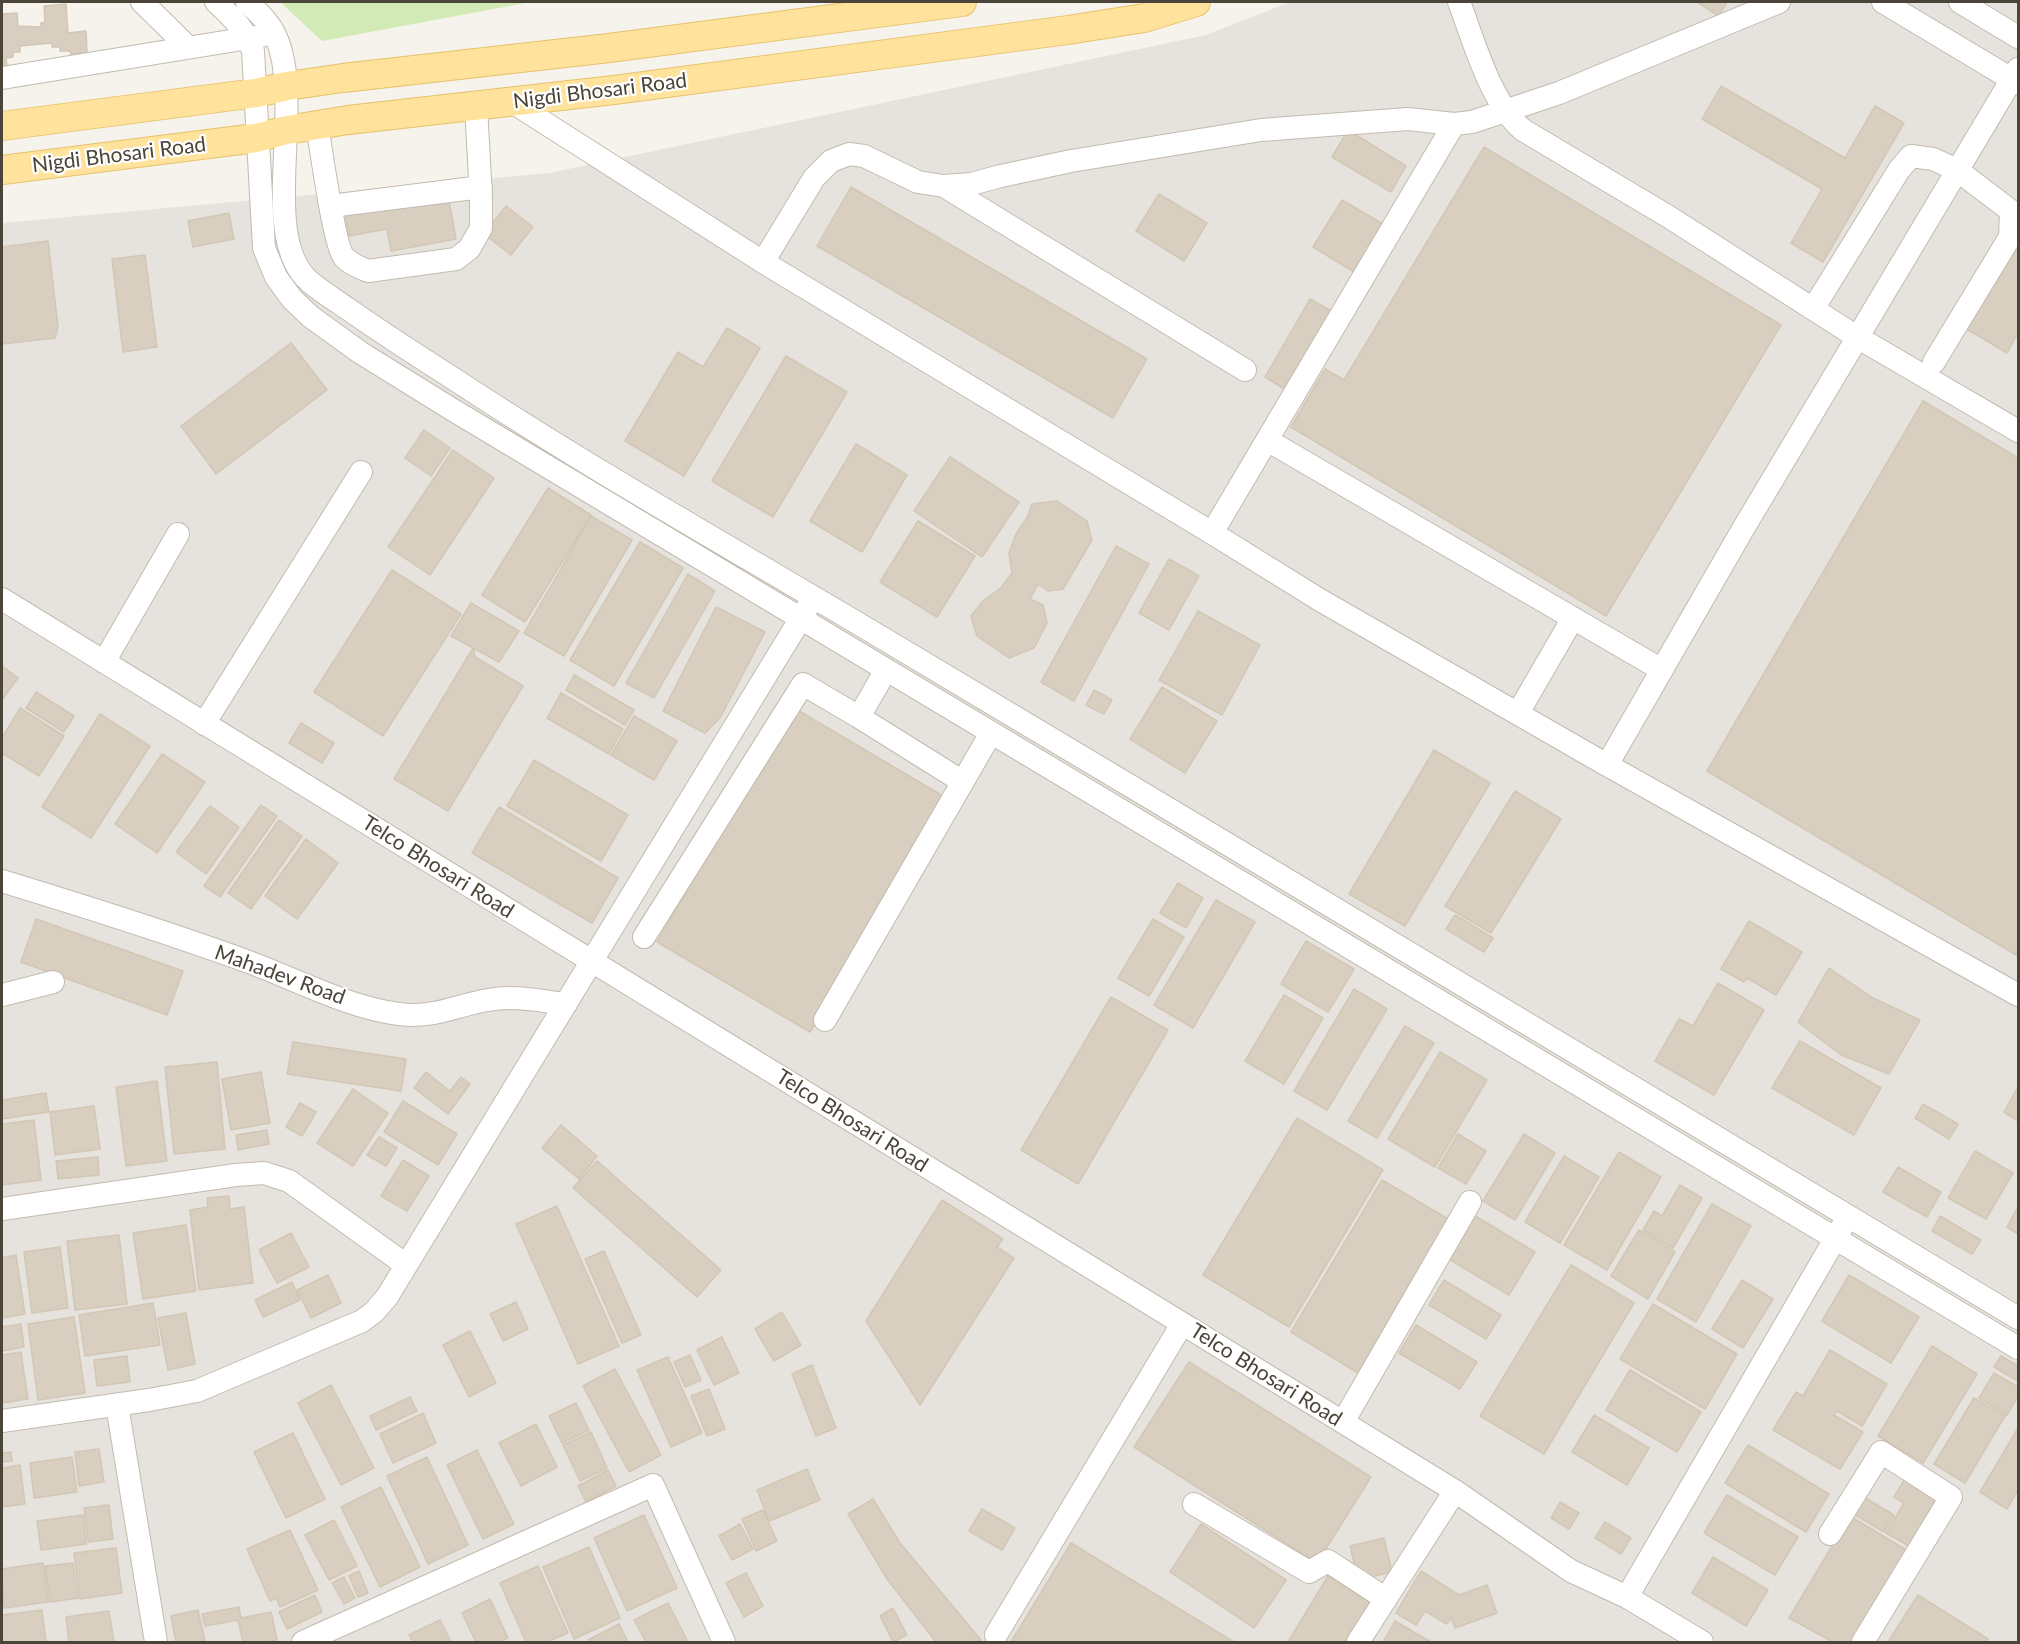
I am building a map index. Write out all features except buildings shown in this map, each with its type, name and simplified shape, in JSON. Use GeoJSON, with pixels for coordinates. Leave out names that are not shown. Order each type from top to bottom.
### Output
{"type":"FeatureCollection","features":[{"type":"Feature","properties":{"kind":"main road","name":"Nigdi Bhosari Road"},"geometry":{"type":"LineString","coordinates":[[2,126],[256,93],[287,86],[609,48],[962,2]]}},
{"type":"Feature","properties":{"kind":"main road","name":"Nigdi Bhosari Road"},"geometry":{"type":"LineString","coordinates":[[2,170],[256,138],[317,125],[614,90],[1068,30],[1144,18],[1196,2]]}},
{"type":"Feature","properties":{"kind":"street"},"geometry":{"type":"LineString","coordinates":[[142,2],[188,47]]}},
{"type":"Feature","properties":{"kind":"street"},"geometry":{"type":"LineString","coordinates":[[216,2],[238,22],[253,51],[256,138],[264,248],[276,277],[291,299],[311,317],[361,353],[442,403],[2019,1348]]}},
{"type":"Feature","properties":{"kind":"street"},"geometry":{"type":"LineString","coordinates":[[247,2],[269,24],[275,34],[284,62],[287,86],[284,206],[286,241],[305,279],[367,323],[524,425],[2019,1318]]}},
{"type":"Feature","properties":{"kind":"street"},"geometry":{"type":"LineString","coordinates":[[1459,2],[1494,92],[1504,111],[1513,121],[1537,139],[1669,217],[1857,337],[2019,431]]}},
{"type":"Feature","properties":{"kind":"street"},"geometry":{"type":"LineString","coordinates":[[763,262],[814,178],[831,161],[849,154],[864,156],[918,182],[944,186],[971,184],[1071,161],[1261,130],[1408,118],[1454,124],[1472,122],[1559,93],[1779,2]]}},
{"type":"Feature","properties":{"kind":"street"},"geometry":{"type":"LineString","coordinates":[[1607,765],[1857,337],[1957,170],[2017,77],[1883,2]]}},
{"type":"Feature","properties":{"kind":"street"},"geometry":{"type":"LineString","coordinates":[[1960,2],[2019,37]]}},
{"type":"Feature","properties":{"kind":"street"},"geometry":{"type":"LineString","coordinates":[[2,78],[275,34]]}},
{"type":"Feature","properties":{"kind":"street"},"geometry":{"type":"LineString","coordinates":[[512,102],[763,262],[1320,600],[1607,765],[2019,995]]}},
{"type":"Feature","properties":{"kind":"street"},"geometry":{"type":"LineString","coordinates":[[317,125],[336,232],[343,257],[368,271],[456,259],[469,249],[481,228],[476,106]]}},
{"type":"Feature","properties":{"kind":"street"},"geometry":{"type":"LineString","coordinates":[[1212,533],[1454,124]]}},
{"type":"Feature","properties":{"kind":"street"},"geometry":{"type":"LineString","coordinates":[[1813,309],[1899,170],[1911,156],[1933,159],[1957,170],[2011,211],[2010,237],[1934,362]]}},
{"type":"Feature","properties":{"kind":"street"},"geometry":{"type":"LineString","coordinates":[[944,186],[1245,370]]}},
{"type":"Feature","properties":{"kind":"street"},"geometry":{"type":"LineString","coordinates":[[331,206],[481,187]]}},
{"type":"Feature","properties":{"kind":"street"},"geometry":{"type":"LineString","coordinates":[[1268,440],[1662,670]]}},
{"type":"Feature","properties":{"kind":"street"},"geometry":{"type":"LineString","coordinates":[[204,724],[361,472]]}},
{"type":"Feature","properties":{"kind":"street"},"geometry":{"type":"LineString","coordinates":[[104,662],[178,534]]}},
{"type":"Feature","properties":{"kind":"street"},"geometry":{"type":"LineString","coordinates":[[2,1421],[197,1391],[362,1321],[374,1312],[387,1297],[814,597]]}},
{"type":"Feature","properties":{"kind":"street","name":"Telco Bhosari Road"},"geometry":{"type":"LineString","coordinates":[[2,599],[1455,1491],[1571,1570],[1628,1597],[1702,1642]]}},
{"type":"Feature","properties":{"kind":"street"},"geometry":{"type":"LineString","coordinates":[[1518,713],[1573,618]]}},
{"type":"Feature","properties":{"kind":"street"},"geometry":{"type":"LineString","coordinates":[[859,717],[886,670]]}},
{"type":"Feature","properties":{"kind":"street"},"geometry":{"type":"LineString","coordinates":[[644,937],[803,684],[963,782]]}},
{"type":"Feature","properties":{"kind":"street"},"geometry":{"type":"LineString","coordinates":[[825,1020],[991,733]]}},
{"type":"Feature","properties":{"kind":"street","name":"Mahadev Road"},"geometry":{"type":"LineString","coordinates":[[2,881],[81,905],[247,962],[352,1002],[398,1014],[422,1016],[489,999],[518,998],[566,1004]]}},
{"type":"Feature","properties":{"kind":"street"},"geometry":{"type":"LineString","coordinates":[[2,995],[53,982]]}},
{"type":"Feature","properties":{"kind":"street"},"geometry":{"type":"LineString","coordinates":[[2,1209],[236,1175],[264,1173],[288,1181],[406,1265]]}},
{"type":"Feature","properties":{"kind":"street"},"geometry":{"type":"LineString","coordinates":[[1343,1422],[1470,1202]]}},
{"type":"Feature","properties":{"kind":"street"},"geometry":{"type":"LineString","coordinates":[[1628,1597],[1849,1216]]}},
{"type":"Feature","properties":{"kind":"street"},"geometry":{"type":"LineString","coordinates":[[996,1635],[1182,1324]]}},
{"type":"Feature","properties":{"kind":"street"},"geometry":{"type":"LineString","coordinates":[[117,1405],[156,1642]]}},
{"type":"Feature","properties":{"kind":"street"},"geometry":{"type":"LineString","coordinates":[[1830,1534],[1881,1452],[1951,1497],[1863,1642]]}},
{"type":"Feature","properties":{"kind":"street"},"geometry":{"type":"LineString","coordinates":[[303,1642],[653,1485],[724,1642]]}},
{"type":"Feature","properties":{"kind":"street"},"geometry":{"type":"LineString","coordinates":[[1358,1642],[1455,1491]]}},
{"type":"Feature","properties":{"kind":"street"},"geometry":{"type":"LineString","coordinates":[[1194,1504],[1309,1572],[1328,1561],[1386,1599]]}},
{"type":"Feature","properties":{"kind":"shaded area"},"geometry":{"type":"Polygon","coordinates":[[[1290,2],[2018,2],[2018,1642],[2,1642],[2,223],[549,173],[1206,35],[1290,2]]]}},
{"type":"Feature","properties":{"kind":"green space"},"geometry":{"type":"Polygon","coordinates":[[[280,2],[531,2],[322,41],[280,2]]]}}]}
